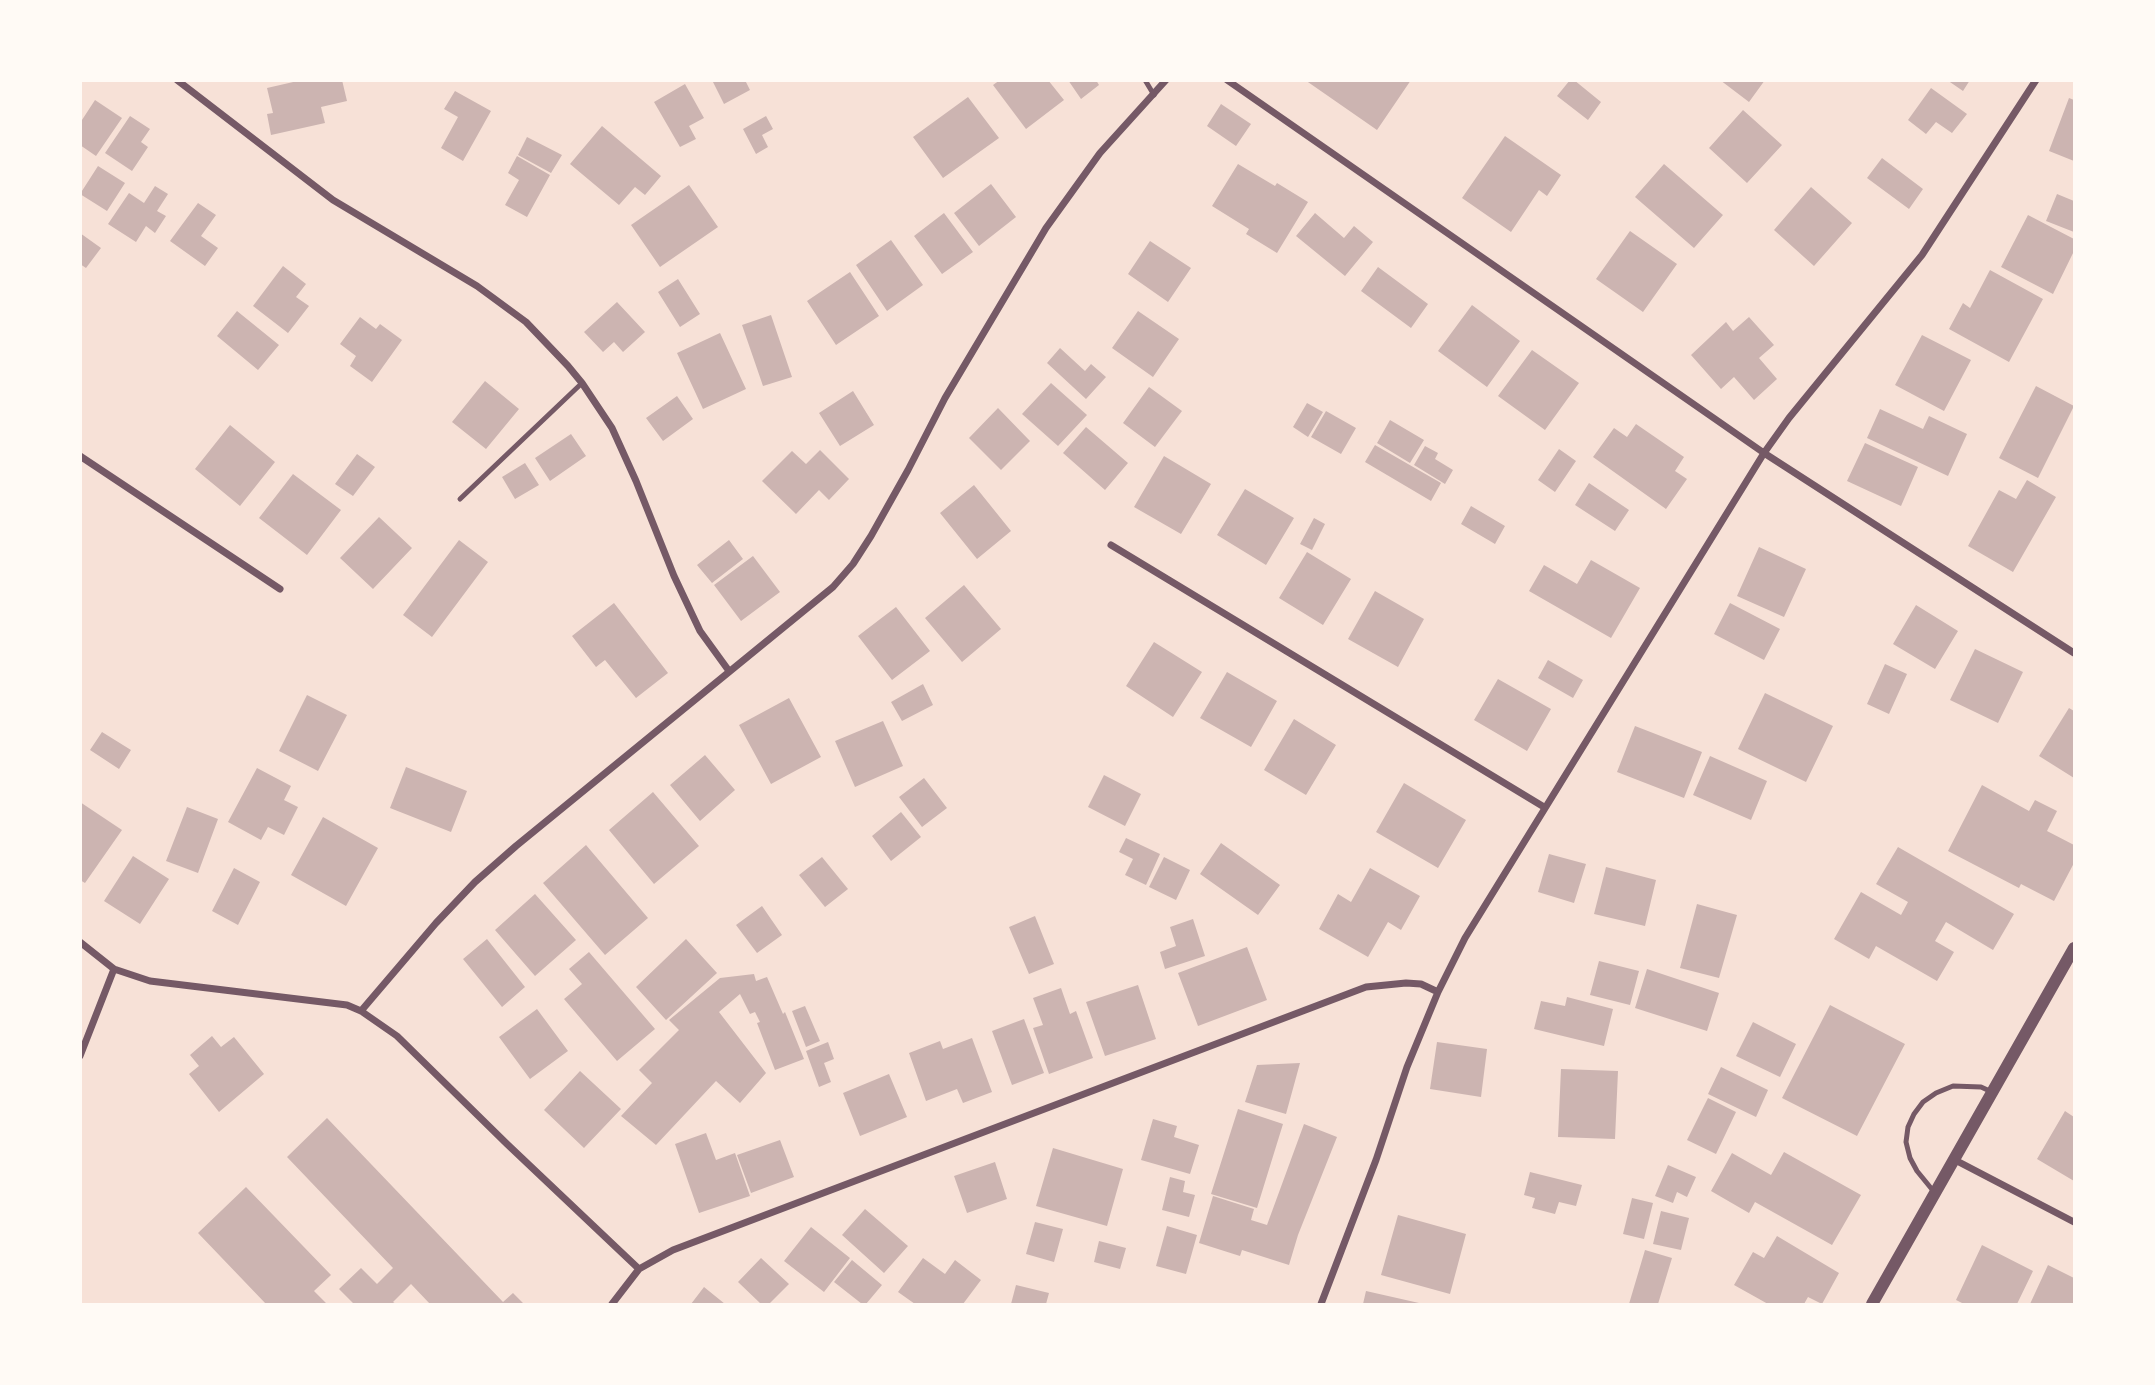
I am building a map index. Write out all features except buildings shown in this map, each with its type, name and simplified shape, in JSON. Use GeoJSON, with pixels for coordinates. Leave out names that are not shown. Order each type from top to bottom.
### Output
{"type":"FeatureCollection","features":[{"type":"Feature","properties":{"kind":"street"},"geometry":{"type":"LineString","coordinates":[[177,80],[333,200],[477,286],[526,322],[582,383],[612,428],[700,631],[729,671]]}},
{"type":"Feature","properties":{"kind":"street"},"geometry":{"type":"LineString","coordinates":[[360,1011],[475,882],[833,587],[853,564],[908,470],[945,398],[1046,228],[1100,153],[1166,80]]}},
{"type":"Feature","properties":{"kind":"street"},"geometry":{"type":"LineString","coordinates":[[1227,80],[1764,453],[2074,653]]}},
{"type":"Feature","properties":{"kind":"street"},"geometry":{"type":"LineString","coordinates":[[1321,1304],[1376,1160],[1407,1067],[1438,992],[1465,938],[1764,453],[1789,418],[1922,255],[2036,80]]}},
{"type":"Feature","properties":{"kind":"street"},"geometry":{"type":"LineString","coordinates":[[80,456],[280,589]]}},
{"type":"Feature","properties":{"kind":"street"},"geometry":{"type":"LineString","coordinates":[[1111,545],[1544,807]]}},
{"type":"Feature","properties":{"kind":"street"},"geometry":{"type":"LineString","coordinates":[[80,942],[114,968],[150,981],[347,1005],[360,1011],[397,1036],[639,1269]]}},
{"type":"Feature","properties":{"kind":"street"},"geometry":{"type":"LineString","coordinates":[[1872,1304],[2074,948]]}},
{"type":"Feature","properties":{"kind":"street"},"geometry":{"type":"LineString","coordinates":[[80,1056],[114,968]]}},
{"type":"Feature","properties":{"kind":"street"},"geometry":{"type":"LineString","coordinates":[[612,1304],[639,1269],[655,1258],[1366,987],[1421,984],[1438,992]]}},
{"type":"Feature","properties":{"kind":"street"},"geometry":{"type":"LineString","coordinates":[[1955,1160],[2074,1222]]}},
{"type":"Feature","properties":{"kind":"lane"},"geometry":{"type":"LineString","coordinates":[[1145,80],[1154,94]]}},
{"type":"Feature","properties":{"kind":"lane"},"geometry":{"type":"LineString","coordinates":[[460,499],[582,383]]}},
{"type":"Feature","properties":{"kind":"lane"},"geometry":{"type":"LineString","coordinates":[[1935,1193],[1909,1158],[1906,1142],[1908,1127],[1914,1114],[1930,1098],[1953,1086],[1981,1087],[1992,1092]]}}]}
